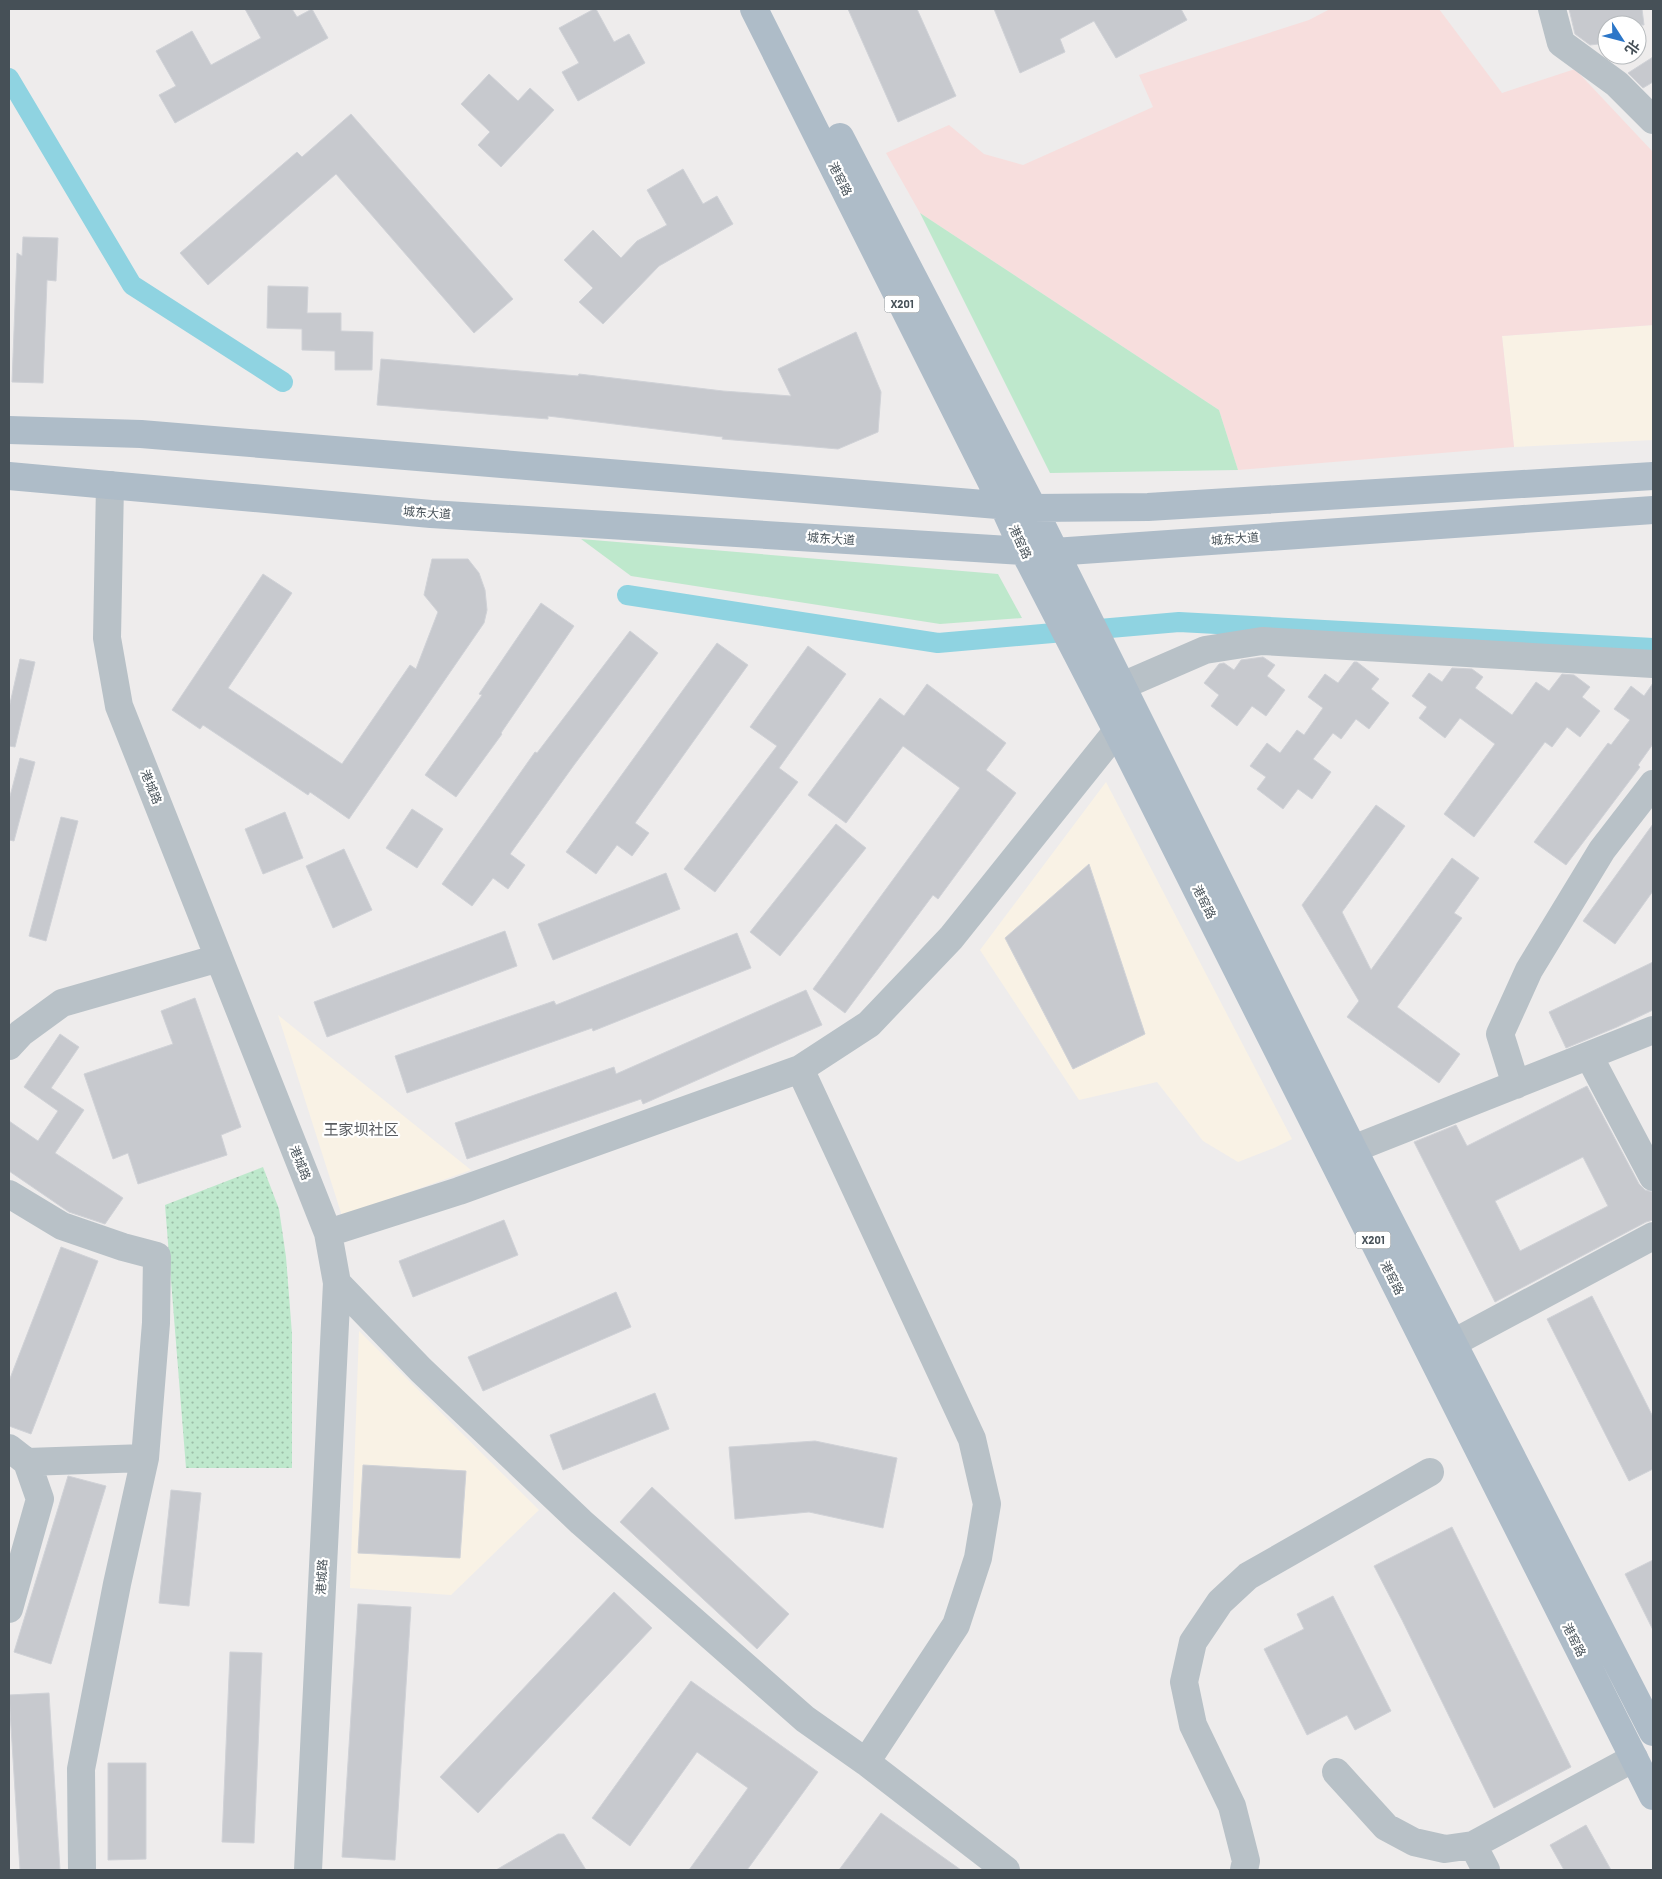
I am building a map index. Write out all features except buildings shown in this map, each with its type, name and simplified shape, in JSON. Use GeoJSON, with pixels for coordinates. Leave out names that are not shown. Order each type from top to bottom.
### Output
{"type":"FeatureCollection","features":[{"type":"Feature","properties":{"kind":"main road","name":"港窑路"},"geometry":{"type":"LineString","coordinates":[[754,9],[1004,507],[1024,551],[1060,594],[1110,680],[1653,1732]]}},
{"type":"Feature","properties":{"kind":"main road","name":"港窑路"},"geometry":{"type":"LineString","coordinates":[[773,9],[1033,508],[1054,552],[1060,594]]}},
{"type":"Feature","properties":{"kind":"main road"},"geometry":{"type":"LineString","coordinates":[[9,430],[142,434],[1033,508],[1157,506],[1653,476]]}},
{"type":"Feature","properties":{"kind":"main road","name":"城东大道"},"geometry":{"type":"LineString","coordinates":[[9,476],[431,514],[1054,552],[1653,510]]}},
{"type":"Feature","properties":{"kind":"main road","name":"港窑路"},"geometry":{"type":"LineString","coordinates":[[1110,680],[1117,731],[1653,1796]]}},
{"type":"Feature","properties":{"kind":"street"},"geometry":{"type":"LineString","coordinates":[[1552,9],[1561,44],[1617,84],[1653,120]]}},
{"type":"Feature","properties":{"kind":"street","name":"港城路"},"geometry":{"type":"LineString","coordinates":[[110,485],[107,638],[119,706],[328,1233],[337,1283],[308,1870]]}},
{"type":"Feature","properties":{"kind":"street"},"geometry":{"type":"LineString","coordinates":[[1110,680],[1205,650],[1262,641],[1653,664]]}},
{"type":"Feature","properties":{"kind":"street"},"geometry":{"type":"LineString","coordinates":[[328,1233],[459,1191],[800,1069],[869,1024],[951,938],[1117,731]]}},
{"type":"Feature","properties":{"kind":"street"},"geometry":{"type":"LineString","coordinates":[[1516,1085],[1500,1034],[1529,970],[1602,850],[1653,784]]}},
{"type":"Feature","properties":{"kind":"street"},"geometry":{"type":"LineString","coordinates":[[9,1046],[21,1033],[62,1003],[219,958]]}},
{"type":"Feature","properties":{"kind":"street"},"geometry":{"type":"LineString","coordinates":[[1353,1149],[1653,1030]]}},
{"type":"Feature","properties":{"kind":"street"},"geometry":{"type":"LineString","coordinates":[[1588,1056],[1653,1177]]}},
{"type":"Feature","properties":{"kind":"street"},"geometry":{"type":"LineString","coordinates":[[800,1069],[972,1439],[987,1504],[978,1558],[956,1625],[866,1762]]}},
{"type":"Feature","properties":{"kind":"street"},"geometry":{"type":"LineString","coordinates":[[9,1194],[62,1226],[123,1247],[157,1256],[156,1323],[145,1458],[117,1584],[81,1769],[82,1870]]}},
{"type":"Feature","properties":{"kind":"street"},"geometry":{"type":"LineString","coordinates":[[1453,1343],[1653,1236]]}},
{"type":"Feature","properties":{"kind":"street"},"geometry":{"type":"LineString","coordinates":[[337,1283],[421,1370],[581,1522],[805,1720],[866,1762],[1006,1870]]}},
{"type":"Feature","properties":{"kind":"street"},"geometry":{"type":"LineString","coordinates":[[9,1609],[40,1499],[18,1455],[145,1458]]}},
{"type":"Feature","properties":{"kind":"street"},"geometry":{"type":"LineString","coordinates":[[1244,1870],[1246,1861],[1232,1806],[1193,1725],[1189,1708],[1184,1682],[1193,1642],[1220,1602],[1248,1576],[1430,1472]]}},
{"type":"Feature","properties":{"kind":"street"},"geometry":{"type":"LineString","coordinates":[[1336,1772],[1386,1826],[1414,1842],[1444,1849],[1473,1845],[1634,1758]]}},
{"type":"Feature","properties":{"kind":"street"},"geometry":{"type":"LineString","coordinates":[[1473,1845],[1486,1870]]}},
{"type":"Feature","properties":{"kind":"shaded area"},"geometry":{"type":"Polygon","coordinates":[[[1330,9],[1439,9],[1502,93],[1575,69],[1653,152],[1653,325],[1502,336],[1514,447],[1238,470],[1219,410],[920,213],[886,153],[949,125],[984,154],[1023,165],[1153,107],[1139,75],[1309,20],[1330,9]]]}},
{"type":"Feature","properties":{"kind":"shaded area"},"geometry":{"type":"Polygon","coordinates":[[[1653,325],[1653,440],[1514,447],[1502,336],[1653,325]]]}},
{"type":"Feature","properties":{"kind":"shaded area"},"geometry":{"type":"Polygon","coordinates":[[[1106,782],[1292,1139],[1274,1148],[1238,1162],[1203,1141],[1157,1082],[1079,1100],[980,950],[1106,782]]]}},
{"type":"Feature","properties":{"kind":"shaded area","name":"王家坝社区"},"geometry":{"type":"Polygon","coordinates":[[[278,1015],[471,1170],[342,1216],[278,1015]]]}},
{"type":"Feature","properties":{"kind":"shaded area"},"geometry":{"type":"Polygon","coordinates":[[[359,1331],[539,1510],[451,1595],[350,1588],[359,1331]]]}},
{"type":"Feature","properties":{"kind":"green space"},"geometry":{"type":"Polygon","coordinates":[[[920,213],[1219,410],[1238,470],[1050,473],[920,213]]]}},
{"type":"Feature","properties":{"kind":"green space"},"geometry":{"type":"Polygon","coordinates":[[[581,539],[998,574],[1022,618],[940,624],[631,576],[581,539]]]}},
{"type":"Feature","properties":{"kind":"green space"},"geometry":{"type":"Polygon","coordinates":[[[263,1167],[279,1209],[286,1257],[292,1334],[292,1468],[186,1468],[165,1205],[263,1167]]]}},
{"type":"Feature","properties":{"kind":"waterway"},"geometry":{"type":"LineString","coordinates":[[9,78],[132,285],[283,382]]}},
{"type":"Feature","properties":{"kind":"waterway"},"geometry":{"type":"LineString","coordinates":[[627,595],[938,643],[1179,622],[1653,648]]}},
{"type":"Feature","properties":{"kind":"district","name":"王家坝社区"},"geometry":{"type":"Point","coordinates":[361,1130]}}]}
